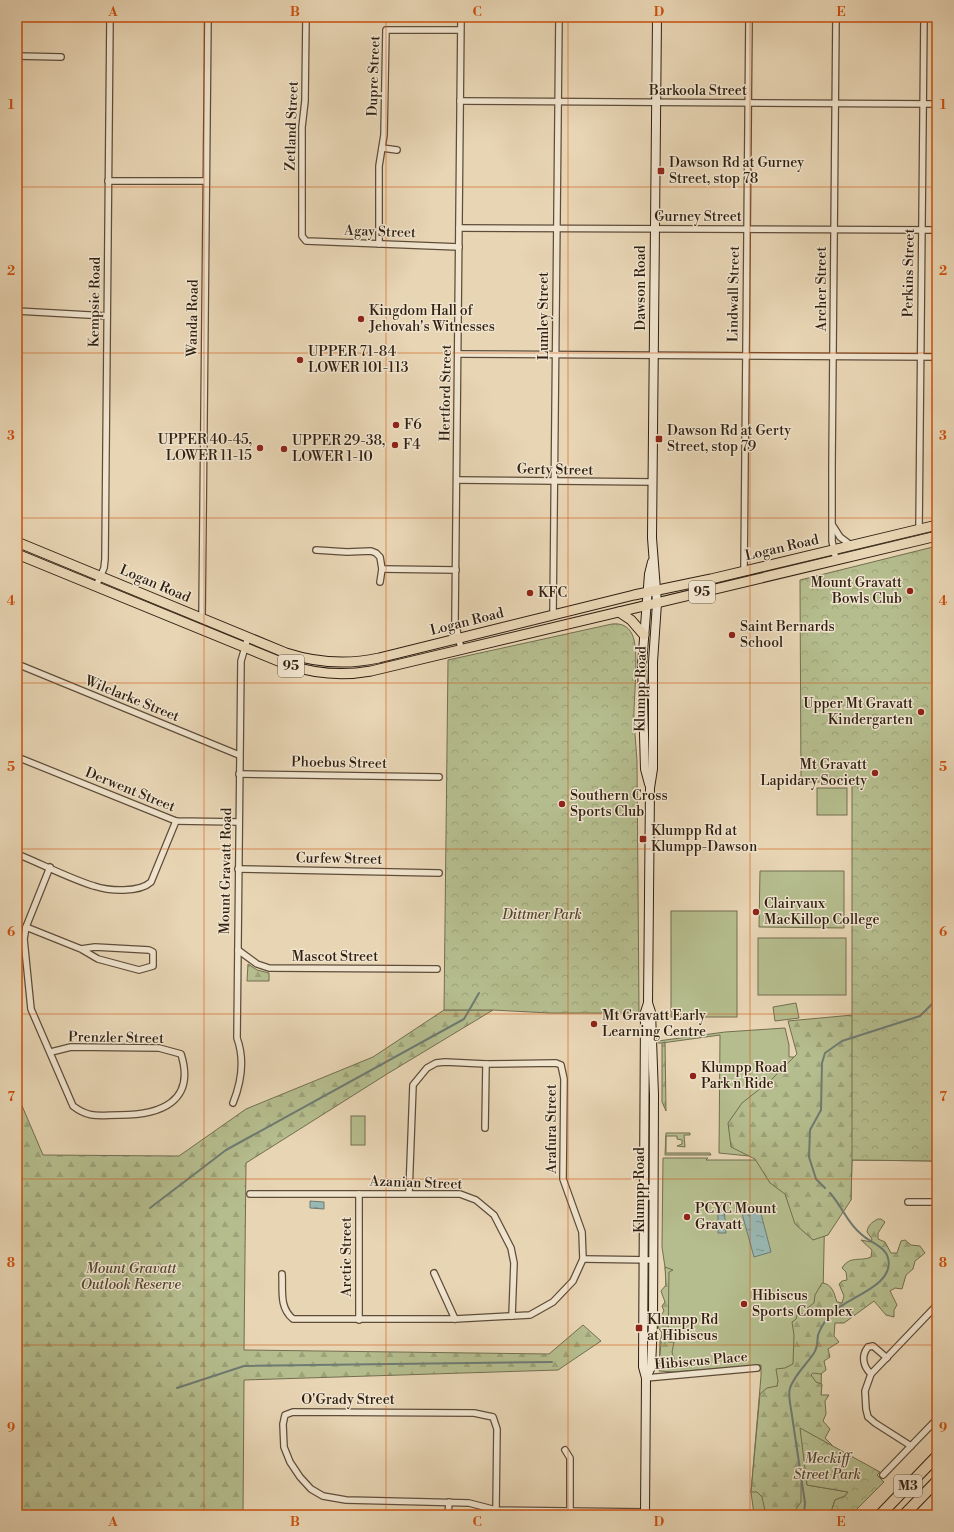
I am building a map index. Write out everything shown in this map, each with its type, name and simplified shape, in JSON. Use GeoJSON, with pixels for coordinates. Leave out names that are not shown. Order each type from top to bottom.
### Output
{"type":"FeatureCollection","features":[{"type":"Feature","properties":{"kind":"highway","name":"M3"},"geometry":{"type":"LineString","coordinates":[[880,1515],[937,1456]]}},
{"type":"Feature","properties":{"kind":"highway","name":"M3"},"geometry":{"type":"LineString","coordinates":[[904,1515],[937,1481]]}},
{"type":"Feature","properties":{"kind":"main road","name":"Dawson Road"},"geometry":{"type":"LineString","coordinates":[[647,605],[652,591],[657,17]]}},
{"type":"Feature","properties":{"kind":"main road","name":"Logan Road"},"geometry":{"type":"LineString","coordinates":[[17,542],[248,637],[303,658],[342,663],[365,661],[458,639],[553,614],[852,546],[937,525]]}},
{"type":"Feature","properties":{"kind":"main road","name":"Logan Road"},"geometry":{"type":"LineString","coordinates":[[17,554],[244,648],[299,669],[337,674],[371,671],[937,536]]}},
{"type":"Feature","properties":{"kind":"main road","name":"Klumpp Road"},"geometry":{"type":"LineString","coordinates":[[645,1513],[646,1378],[643,1367],[645,1012],[648,1002],[650,788],[653,769],[653,662],[657,603],[652,591]]}},
{"type":"Feature","properties":{"kind":"main road","name":"Klumpp Road"},"geometry":{"type":"LineString","coordinates":[[647,605],[642,681],[645,769],[650,788]]}},
{"type":"Feature","properties":{"kind":"main road"},"geometry":{"type":"LineString","coordinates":[[619,612],[631,620],[644,635]]}},
{"type":"Feature","properties":{"kind":"main road","name":"Klumpp Road"},"geometry":{"type":"LineString","coordinates":[[646,1378],[651,1367],[654,1095],[651,1012],[648,1002]]}},
{"type":"Feature","properties":{"kind":"street","name":"Kempsie Road"},"geometry":{"type":"LineString","coordinates":[[96,586],[105,559],[110,17]]}},
{"type":"Feature","properties":{"kind":"street","name":"Wanda Road"},"geometry":{"type":"LineString","coordinates":[[202,618],[208,17]]}},
{"type":"Feature","properties":{"kind":"street","name":"Zetland Street"},"geometry":{"type":"LineString","coordinates":[[302,236],[302,127],[305,102],[306,17]]}},
{"type":"Feature","properties":{"kind":"street","name":"Hertford Street"},"geometry":{"type":"LineString","coordinates":[[460,17],[455,621],[461,649]]}},
{"type":"Feature","properties":{"kind":"street","name":"Lumley Street"},"geometry":{"type":"LineString","coordinates":[[553,614],[559,17]]}},
{"type":"Feature","properties":{"kind":"street","name":"Lindwall Street"},"geometry":{"type":"LineString","coordinates":[[744,571],[749,17]]}},
{"type":"Feature","properties":{"kind":"street","name":"Archer Street"},"geometry":{"type":"LineString","coordinates":[[836,17],[832,524],[836,560]]}},
{"type":"Feature","properties":{"kind":"street","name":"Perkins Street"},"geometry":{"type":"LineString","coordinates":[[919,529],[924,17]]}},
{"type":"Feature","properties":{"kind":"street","name":"Dupre Street"},"geometry":{"type":"LineString","coordinates":[[379,244],[379,166],[384,135],[386,30],[460,30]]}},
{"type":"Feature","properties":{"kind":"street"},"geometry":{"type":"LineString","coordinates":[[17,56],[61,57]]}},
{"type":"Feature","properties":{"kind":"street","name":"Barkoola Street"},"geometry":{"type":"LineString","coordinates":[[460,101],[937,104]]}},
{"type":"Feature","properties":{"kind":"street"},"geometry":{"type":"LineString","coordinates":[[382,148],[397,150]]}},
{"type":"Feature","properties":{"kind":"street"},"geometry":{"type":"LineString","coordinates":[[108,181],[206,181]]}},
{"type":"Feature","properties":{"kind":"street","name":"Gurney Street"},"geometry":{"type":"LineString","coordinates":[[459,228],[747,228],[937,230]]}},
{"type":"Feature","properties":{"kind":"street","name":"Agay Street"},"geometry":{"type":"LineString","coordinates":[[302,236],[306,241],[459,247]]}},
{"type":"Feature","properties":{"kind":"street"},"geometry":{"type":"LineString","coordinates":[[17,311],[107,316]]}},
{"type":"Feature","properties":{"kind":"street"},"geometry":{"type":"LineString","coordinates":[[458,354],[937,357]]}},
{"type":"Feature","properties":{"kind":"street","name":"Gerty Street"},"geometry":{"type":"LineString","coordinates":[[457,480],[653,482]]}},
{"type":"Feature","properties":{"kind":"street"},"geometry":{"type":"LineString","coordinates":[[832,524],[840,537],[852,546]]}},
{"type":"Feature","properties":{"kind":"street"},"geometry":{"type":"LineString","coordinates":[[316,550],[347,552],[371,551],[376,553],[380,557],[382,569],[380,582]]}},
{"type":"Feature","properties":{"kind":"street"},"geometry":{"type":"LineString","coordinates":[[382,569],[456,570]]}},
{"type":"Feature","properties":{"kind":"street","name":"Mount Gravatt Road"},"geometry":{"type":"LineString","coordinates":[[233,1104],[239,1088],[241,1072],[241,1048],[237,1038],[239,755],[242,661],[244,648],[248,637]]}},
{"type":"Feature","properties":{"kind":"street","name":"Wilclarke Street"},"geometry":{"type":"LineString","coordinates":[[17,664],[239,755]]}},
{"type":"Feature","properties":{"kind":"street","name":"Derwent Street"},"geometry":{"type":"LineString","coordinates":[[17,757],[176,822],[239,822]]}},
{"type":"Feature","properties":{"kind":"street","name":"Phoebus Street"},"geometry":{"type":"LineString","coordinates":[[239,774],[440,776]]}},
{"type":"Feature","properties":{"kind":"street"},"geometry":{"type":"LineString","coordinates":[[17,854],[95,886],[109,889],[142,888],[150,882],[176,822]]}},
{"type":"Feature","properties":{"kind":"street","name":"Prenzler Street"},"geometry":{"type":"LineString","coordinates":[[50,868],[26,928],[24,939],[31,1009],[51,1052],[73,1106],[84,1114],[140,1115],[162,1109],[177,1097],[183,1085],[185,1065],[181,1054],[159,1048],[71,1047],[51,1052]]}},
{"type":"Feature","properties":{"kind":"street","name":"Curfew Street"},"geometry":{"type":"LineString","coordinates":[[238,869],[439,873]]}},
{"type":"Feature","properties":{"kind":"street"},"geometry":{"type":"LineString","coordinates":[[26,928],[81,949],[98,958],[139,970],[153,966],[153,952],[149,950],[95,947],[81,949]]}},
{"type":"Feature","properties":{"kind":"street","name":"Mascot Street"},"geometry":{"type":"LineString","coordinates":[[238,950],[257,964],[269,968],[437,969]]}},
{"type":"Feature","properties":{"kind":"street","name":"Arafura Street"},"geometry":{"type":"LineString","coordinates":[[282,1274],[283,1305],[286,1313],[293,1319],[455,1319],[530,1315],[553,1302],[573,1281],[583,1259],[582,1232],[563,1179],[564,1079],[561,1065],[556,1063],[436,1063],[419,1075],[413,1085],[409,1193]]}},
{"type":"Feature","properties":{"kind":"street"},"geometry":{"type":"LineString","coordinates":[[485,1128],[486,1064]]}},
{"type":"Feature","properties":{"kind":"street","name":"Azanian Street"},"geometry":{"type":"LineString","coordinates":[[250,1194],[460,1194],[476,1200],[494,1216],[512,1248],[514,1263],[512,1316]]}},
{"type":"Feature","properties":{"kind":"street","name":"Arctic Street"},"geometry":{"type":"LineString","coordinates":[[359,1194],[359,1320]]}},
{"type":"Feature","properties":{"kind":"street"},"geometry":{"type":"LineString","coordinates":[[908,1202],[937,1202]]}},
{"type":"Feature","properties":{"kind":"street"},"geometry":{"type":"LineString","coordinates":[[583,1259],[653,1260]]}},
{"type":"Feature","properties":{"kind":"street"},"geometry":{"type":"LineString","coordinates":[[434,1273],[455,1319]]}},
{"type":"Feature","properties":{"kind":"street"},"geometry":{"type":"LineString","coordinates":[[911,1446],[868,1417],[865,1391],[871,1374],[937,1306]]}},
{"type":"Feature","properties":{"kind":"street"},"geometry":{"type":"LineString","coordinates":[[871,1374],[865,1368],[864,1364],[865,1351],[868,1347],[873,1346],[886,1358]]}},
{"type":"Feature","properties":{"kind":"street","name":"Hibiscus Place"},"geometry":{"type":"LineString","coordinates":[[646,1378],[757,1368]]}},
{"type":"Feature","properties":{"kind":"street","name":"O'Grady Street"},"geometry":{"type":"LineString","coordinates":[[496,1510],[497,1429],[493,1417],[485,1414],[466,1413],[293,1412],[285,1415],[283,1424],[284,1447],[290,1462],[300,1477],[311,1489],[323,1496],[346,1500],[469,1503],[496,1510],[570,1510],[645,1513]]}},
{"type":"Feature","properties":{"kind":"street"},"geometry":{"type":"LineString","coordinates":[[883,1475],[937,1419]]}},
{"type":"Feature","properties":{"kind":"street"},"geometry":{"type":"LineString","coordinates":[[565,1450],[570,1458],[570,1510]]}},
{"type":"Feature","properties":{"kind":"street"},"geometry":{"type":"LineString","coordinates":[[448,1515],[449,1502]]}},
{"type":"Feature","properties":{"kind":"green space"},"geometry":{"type":"Polygon","coordinates":[[[937,546],[937,1161],[852,1160],[852,782],[801,782],[800,580],[937,546]]]}},
{"type":"Feature","properties":{"kind":"green space","name":"Dittmer Park"},"geometry":{"type":"Polygon","coordinates":[[[612,624],[618,624],[628,629],[632,634],[636,651],[634,721],[637,761],[639,1013],[549,1013],[493,1010],[444,1010],[448,660],[612,624]]]}},
{"type":"Feature","properties":{"kind":"green space"},"geometry":{"type":"Polygon","coordinates":[[[817,788],[847,788],[847,815],[817,815],[817,788]]]}},
{"type":"Feature","properties":{"kind":"green space"},"geometry":{"type":"Polygon","coordinates":[[[760,871],[844,871],[844,928],[759,927],[760,871]]]}},
{"type":"Feature","properties":{"kind":"green space"},"geometry":{"type":"Polygon","coordinates":[[[671,911],[737,911],[737,1017],[671,1017],[671,911]]]}},
{"type":"Feature","properties":{"kind":"green space"},"geometry":{"type":"Polygon","coordinates":[[[758,938],[846,938],[846,995],[758,995],[758,938]]]}},
{"type":"Feature","properties":{"kind":"green space"},"geometry":{"type":"Polygon","coordinates":[[[248,964],[257,970],[269,973],[269,981],[247,981],[248,964]]]}},
{"type":"Feature","properties":{"kind":"green space"},"geometry":{"type":"Polygon","coordinates":[[[796,1003],[799,1018],[775,1021],[773,1007],[796,1003]]]}},
{"type":"Feature","properties":{"kind":"green space","name":"Mount Gravatt Outlook Reserve"},"geometry":{"type":"Polygon","coordinates":[[[444,1010],[493,1010],[387,1074],[246,1163],[244,1350],[549,1354],[583,1325],[601,1341],[558,1370],[244,1380],[243,1515],[17,1515],[17,1094],[43,1155],[179,1156],[246,1109],[373,1057],[444,1010]]]}},
{"type":"Feature","properties":{"kind":"green space"},"geometry":{"type":"Polygon","coordinates":[[[853,1015],[873,1018],[937,1161],[852,1160],[851,1200],[828,1235],[813,1240],[795,1224],[785,1194],[770,1183],[755,1159],[731,1147],[728,1123],[742,1103],[770,1081],[797,1054],[788,1021],[853,1015]]]}},
{"type":"Feature","properties":{"kind":"green space"},"geometry":{"type":"Polygon","coordinates":[[[785,1028],[789,1045],[789,1057],[794,1057],[749,1156],[719,1153],[720,1035],[662,1043],[658,1043],[658,1041],[725,1032],[785,1028]]]}},
{"type":"Feature","properties":{"kind":"green space"},"geometry":{"type":"Polygon","coordinates":[[[665,1042],[666,1111],[662,1102],[662,1043],[665,1042]]]}},
{"type":"Feature","properties":{"kind":"green space"},"geometry":{"type":"Polygon","coordinates":[[[351,1116],[365,1116],[365,1145],[351,1145],[351,1116]]]}},
{"type":"Feature","properties":{"kind":"green space"},"geometry":{"type":"Polygon","coordinates":[[[666,1133],[690,1133],[690,1135],[684,1135],[685,1147],[677,1146],[682,1144],[682,1140],[677,1139],[677,1136],[666,1136],[666,1153],[710,1153],[711,1155],[665,1155],[666,1133]]]}},
{"type":"Feature","properties":{"kind":"green space","name":"Hibiscus Sports Complex"},"geometry":{"type":"Polygon","coordinates":[[[663,1158],[708,1158],[706,1160],[852,1160],[851,1200],[825,1200],[820,1439],[805,1460],[807,1485],[848,1492],[845,1496],[835,1500],[830,1515],[754,1515],[751,1492],[761,1365],[674,1372],[659,1371],[660,1341],[666,1322],[666,1274],[662,1247],[663,1158]]]}},
{"type":"Feature","properties":{"kind":"green space"},"geometry":{"type":"Polygon","coordinates":[[[878,1219],[885,1222],[878,1233],[878,1239],[885,1242],[891,1253],[897,1253],[901,1241],[905,1240],[911,1245],[920,1246],[925,1253],[915,1261],[913,1269],[906,1275],[902,1289],[895,1288],[890,1291],[897,1305],[894,1310],[894,1317],[886,1315],[874,1301],[844,1323],[835,1323],[834,1336],[839,1342],[828,1349],[830,1357],[824,1361],[826,1370],[821,1374],[813,1373],[811,1375],[816,1382],[822,1384],[821,1395],[829,1395],[825,1401],[826,1414],[823,1421],[830,1429],[825,1438],[832,1445],[832,1448],[806,1469],[801,1483],[801,1502],[792,1515],[766,1515],[762,1497],[757,1492],[751,1492],[760,1394],[767,1388],[777,1386],[778,1381],[776,1369],[785,1368],[793,1364],[794,1335],[792,1322],[796,1319],[798,1312],[805,1315],[808,1314],[806,1309],[814,1303],[815,1295],[822,1283],[831,1287],[837,1302],[842,1303],[844,1296],[839,1284],[842,1281],[847,1280],[846,1272],[842,1268],[845,1264],[852,1260],[871,1257],[872,1250],[861,1240],[871,1242],[872,1239],[867,1232],[868,1227],[878,1219]]]}},
{"type":"Feature","properties":{"kind":"green space"},"geometry":{"type":"Polygon","coordinates":[[[665,1267],[673,1270],[669,1272],[668,1342],[674,1342],[672,1352],[676,1365],[670,1368],[662,1368],[659,1364],[662,1333],[658,1327],[662,1317],[661,1315],[664,1311],[662,1306],[665,1302],[661,1291],[666,1285],[665,1267]]]}},
{"type":"Feature","properties":{"kind":"green space","name":"Meckiff Street Park"},"geometry":{"type":"Polygon","coordinates":[[[800,1428],[880,1472],[877,1475],[884,1482],[851,1515],[830,1515],[835,1500],[845,1496],[848,1492],[807,1485],[800,1428]]]}},
{"type":"Feature","properties":{"kind":"water"},"geometry":{"type":"Polygon","coordinates":[[[310,1201],[324,1202],[324,1209],[310,1208],[310,1201]]]}},
{"type":"Feature","properties":{"kind":"water"},"geometry":{"type":"Polygon","coordinates":[[[759,1206],[771,1252],[754,1257],[741,1210],[759,1206]]]}},
{"type":"Feature","properties":{"kind":"water"},"geometry":{"type":"Polygon","coordinates":[[[718,1208],[724,1208],[726,1233],[718,1233],[718,1208]]]}},
{"type":"Feature","properties":{"kind":"waterway"},"geometry":{"type":"LineString","coordinates":[[825,1188],[816,1179],[809,1157],[810,1130],[821,1110],[822,1063],[825,1053],[842,1041],[920,1016],[934,1002],[937,990]]}},
{"type":"Feature","properties":{"kind":"waterway"},"geometry":{"type":"LineString","coordinates":[[150,1208],[226,1150],[464,1019],[479,993]]}},
{"type":"Feature","properties":{"kind":"waterway"},"geometry":{"type":"LineString","coordinates":[[804,1515],[805,1503],[790,1401],[790,1388],[801,1369],[815,1351],[817,1347],[818,1335],[828,1318],[843,1305],[879,1283],[885,1276],[888,1267],[888,1258],[884,1250],[856,1230],[830,1193]]}},
{"type":"Feature","properties":{"kind":"waterway"},"geometry":{"type":"LineString","coordinates":[[177,1388],[244,1366],[552,1362]]}},
{"type":"Feature","properties":{"kind":"place","name":"Dawson Rd at Gurney Street, stop 78"},"geometry":{"type":"Point","coordinates":[661,171]}},
{"type":"Feature","properties":{"kind":"place","name":"Kingdom Hall of Jehovah's Witnesses"},"geometry":{"type":"Point","coordinates":[361,319]}},
{"type":"Feature","properties":{"kind":"place","name":"UPPER 71-84 LOWER 101-113"},"geometry":{"type":"Point","coordinates":[300,360]}},
{"type":"Feature","properties":{"kind":"place","name":"F6"},"geometry":{"type":"Point","coordinates":[396,425]}},
{"type":"Feature","properties":{"kind":"place","name":"Dawson Rd at Gerty Street, stop 79"},"geometry":{"type":"Point","coordinates":[659,439]}},
{"type":"Feature","properties":{"kind":"place","name":"F4"},"geometry":{"type":"Point","coordinates":[395,445]}},
{"type":"Feature","properties":{"kind":"place","name":"UPPER 40-45, LOWER 11-15"},"geometry":{"type":"Point","coordinates":[260,448]}},
{"type":"Feature","properties":{"kind":"place","name":"UPPER 29-38, LOWER 1-10"},"geometry":{"type":"Point","coordinates":[284,449]}},
{"type":"Feature","properties":{"kind":"place","name":"Mount Gravatt Bowls Club"},"geometry":{"type":"Point","coordinates":[910,591]}},
{"type":"Feature","properties":{"kind":"place","name":"KFC"},"geometry":{"type":"Point","coordinates":[530,593]}},
{"type":"Feature","properties":{"kind":"place","name":"Saint Bernards School"},"geometry":{"type":"Point","coordinates":[732,635]}},
{"type":"Feature","properties":{"kind":"place","name":"Upper Mt Gravatt Kindergarten"},"geometry":{"type":"Point","coordinates":[921,712]}},
{"type":"Feature","properties":{"kind":"place","name":"Mt Gravatt Lapidary Society"},"geometry":{"type":"Point","coordinates":[875,773]}},
{"type":"Feature","properties":{"kind":"place","name":"Southern Cross Sports Club"},"geometry":{"type":"Point","coordinates":[562,804]}},
{"type":"Feature","properties":{"kind":"place","name":"Klumpp Rd at Klumpp-Dawson"},"geometry":{"type":"Point","coordinates":[643,839]}},
{"type":"Feature","properties":{"kind":"place","name":"Clairvaux MacKillop College"},"geometry":{"type":"Point","coordinates":[756,912]}},
{"type":"Feature","properties":{"kind":"place","name":"Mt Gravatt Early Learning Centre"},"geometry":{"type":"Point","coordinates":[594,1024]}},
{"type":"Feature","properties":{"kind":"place","name":"Klumpp Road Park n Ride"},"geometry":{"type":"Point","coordinates":[693,1076]}},
{"type":"Feature","properties":{"kind":"place","name":"PCYC Mount Gravatt"},"geometry":{"type":"Point","coordinates":[687,1217]}},
{"type":"Feature","properties":{"kind":"place","name":"Hibiscus Sports Complex"},"geometry":{"type":"Point","coordinates":[744,1304]}},
{"type":"Feature","properties":{"kind":"place","name":"Klumpp Rd at Hibiscus"},"geometry":{"type":"Point","coordinates":[639,1328]}}]}
